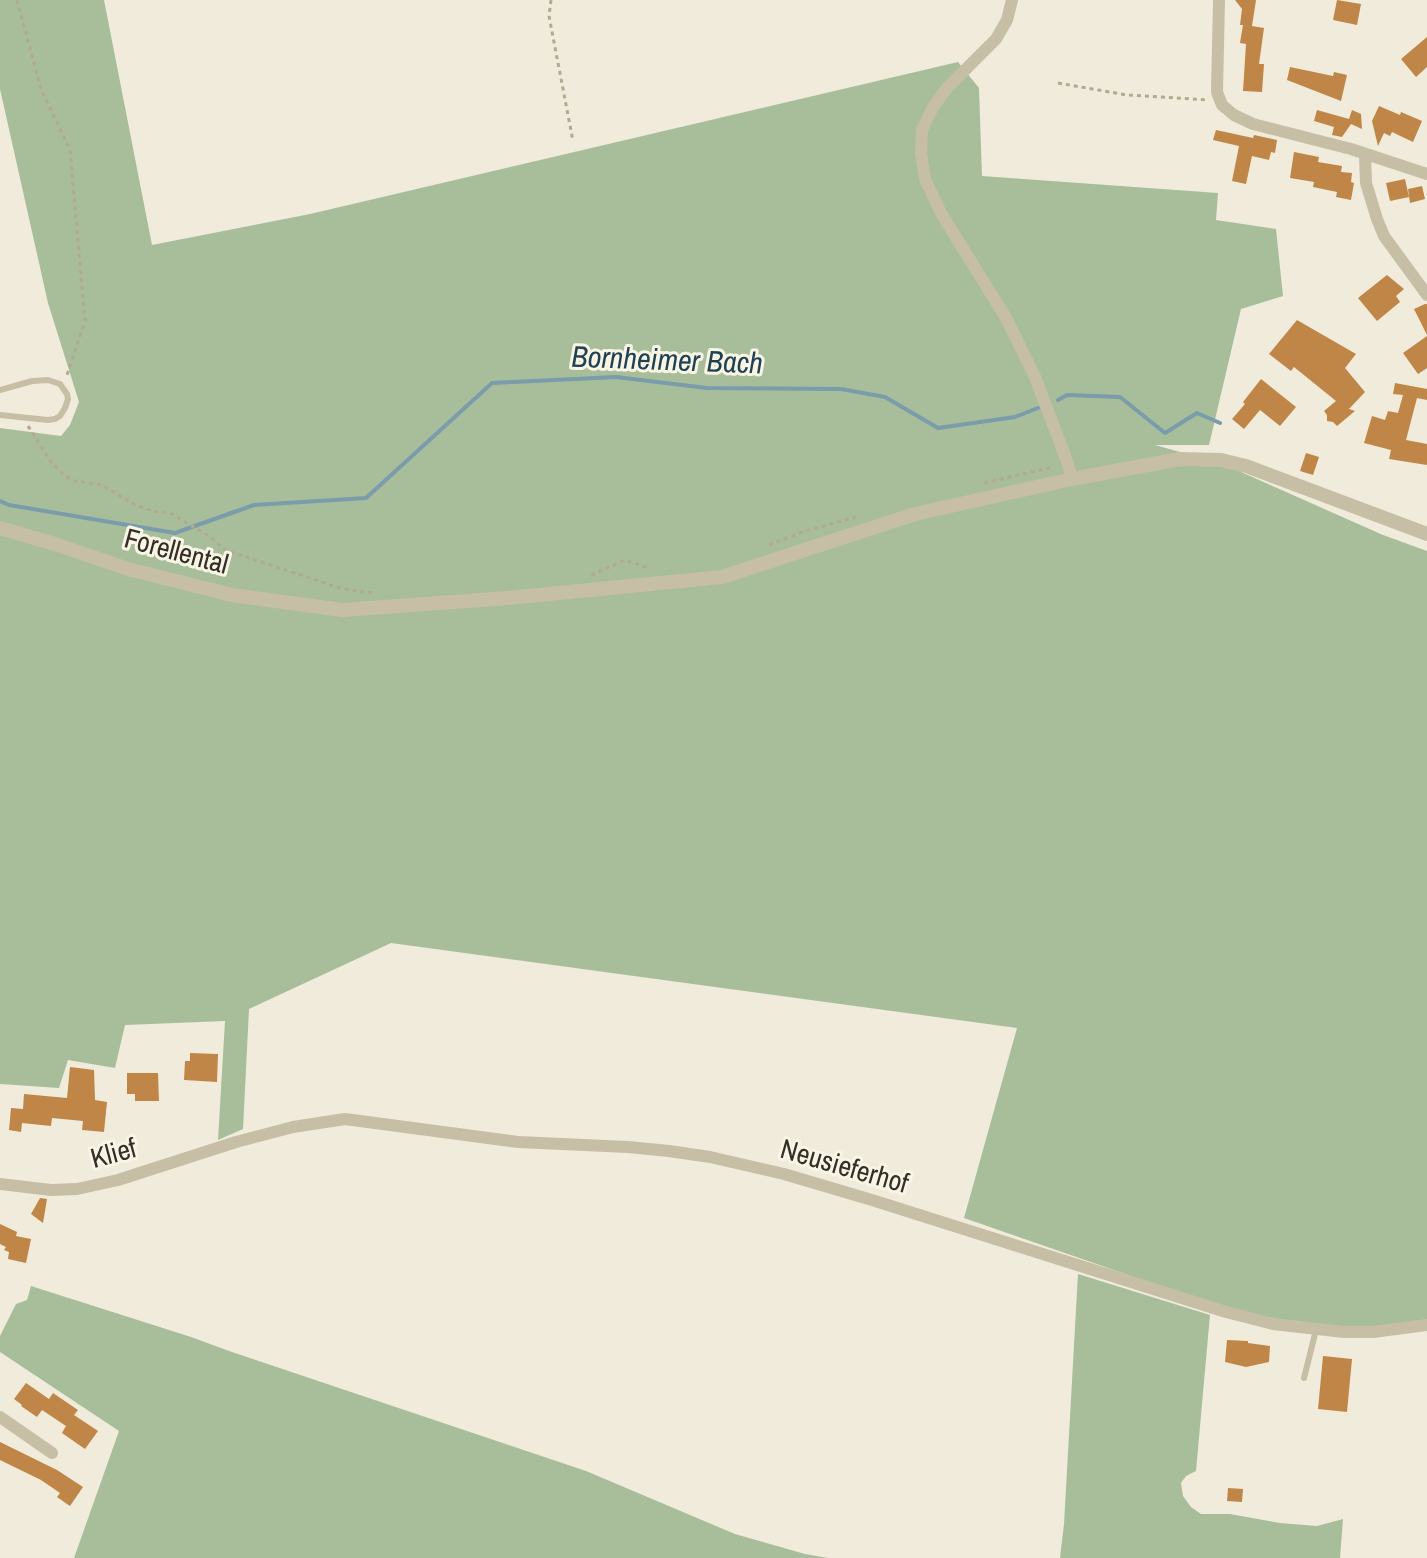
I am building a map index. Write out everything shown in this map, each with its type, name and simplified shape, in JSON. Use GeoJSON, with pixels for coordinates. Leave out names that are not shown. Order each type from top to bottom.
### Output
{"type":"FeatureCollection","features":[{"type":"Feature","properties":{"kind":"street"},"geometry":{"type":"LineString","coordinates":[[1012,0],[1007,20],[996,39],[947,88],[933,107],[922,130],[921,153],[925,179],[941,213],[1006,318],[1035,377],[1072,479]]}},
{"type":"Feature","properties":{"kind":"street"},"geometry":{"type":"LineString","coordinates":[[1219,0],[1217,92],[1222,105],[1253,124],[1351,149],[1427,174]]}},
{"type":"Feature","properties":{"kind":"street"},"geometry":{"type":"LineString","coordinates":[[1365,155],[1366,183],[1384,236],[1427,295]]}},
{"type":"Feature","properties":{"kind":"street","name":"Forellental"},"geometry":{"type":"LineString","coordinates":[[0,528],[128,569],[232,595],[342,610],[508,598],[722,577],[915,514],[1180,459],[1221,460],[1246,466],[1427,534]]}},
{"type":"Feature","properties":{"kind":"street","name":"Neusieferhof"},"geometry":{"type":"LineString","coordinates":[[236,1142],[293,1127],[345,1119],[518,1142],[628,1147],[696,1155],[784,1174],[1273,1324],[1316,1330],[1373,1332],[1427,1325]]}},
{"type":"Feature","properties":{"kind":"street","name":"Klief"},"geometry":{"type":"LineString","coordinates":[[0,1184],[51,1190],[77,1189],[118,1180],[236,1142]]}},
{"type":"Feature","properties":{"kind":"street"},"geometry":{"type":"LineString","coordinates":[[0,1417],[52,1453]]}},
{"type":"Feature","properties":{"kind":"lane"},"geometry":{"type":"LineString","coordinates":[[0,390],[32,381],[56,381],[63,387],[68,399],[60,416],[48,420],[0,415]]}},
{"type":"Feature","properties":{"kind":"lane"},"geometry":{"type":"LineString","coordinates":[[1304,1378],[1316,1330]]}},
{"type":"Feature","properties":{"kind":"path"},"geometry":{"type":"LineString","coordinates":[[17,0],[41,89],[70,150],[85,321],[63,387]]}},
{"type":"Feature","properties":{"kind":"path"},"geometry":{"type":"LineString","coordinates":[[551,0],[549,16],[573,141]]}},
{"type":"Feature","properties":{"kind":"path"},"geometry":{"type":"LineString","coordinates":[[1058,83],[1127,95],[1203,99],[1222,105]]}},
{"type":"Feature","properties":{"kind":"path"},"geometry":{"type":"LineString","coordinates":[[23,419],[51,462],[75,481],[102,485],[135,505],[170,513],[209,536],[225,550],[343,589],[381,593]]}},
{"type":"Feature","properties":{"kind":"path"},"geometry":{"type":"LineString","coordinates":[[974,485],[1068,464]]}},
{"type":"Feature","properties":{"kind":"path"},"geometry":{"type":"LineString","coordinates":[[764,548],[805,531],[860,516]]}},
{"type":"Feature","properties":{"kind":"path"},"geometry":{"type":"LineString","coordinates":[[583,580],[625,560],[651,569]]}},
{"type":"Feature","properties":{"kind":"green space"},"geometry":{"type":"Polygon","coordinates":[[[0,0],[104,0],[152,245],[310,214],[958,62],[979,88],[982,176],[1218,193],[1216,220],[1276,229],[1283,296],[1241,309],[1209,445],[1155,445],[1223,464],[1383,535],[1427,551],[1427,1325],[1315,1326],[1226,1309],[964,1218],[1017,1028],[391,943],[249,1009],[243,1129],[218,1140],[225,1021],[125,1025],[115,1068],[68,1060],[59,1088],[0,1084],[0,428],[61,436],[70,425],[79,402],[48,303],[0,89],[0,0]]]}},
{"type":"Feature","properties":{"kind":"green space"},"geometry":{"type":"Polygon","coordinates":[[[1078,1274],[1210,1315],[1196,1471],[1181,1483],[1183,1496],[1191,1507],[1201,1514],[1230,1514],[1317,1526],[1343,1519],[1340,1558],[1060,1558],[1078,1274]]]}},
{"type":"Feature","properties":{"kind":"green space"},"geometry":{"type":"Polygon","coordinates":[[[31,1286],[586,1471],[735,1534],[828,1558],[74,1558],[119,1431],[0,1352],[0,1336],[16,1304],[27,1300],[31,1286]]]}},
{"type":"Feature","properties":{"kind":"building"},"geometry":{"type":"Polygon","coordinates":[[[1235,0],[1256,0],[1252,26],[1264,28],[1259,64],[1264,64],[1262,92],[1243,91],[1246,44],[1240,43],[1242,9],[1235,0]]]}},
{"type":"Feature","properties":{"kind":"building"},"geometry":{"type":"Polygon","coordinates":[[[1337,0],[1361,4],[1357,25],[1333,20],[1337,0]]]}},
{"type":"Feature","properties":{"kind":"building"},"geometry":{"type":"Polygon","coordinates":[[[1427,37],[1427,67],[1416,77],[1401,59],[1427,37]]]}},
{"type":"Feature","properties":{"kind":"building"},"geometry":{"type":"Polygon","coordinates":[[[1290,67],[1333,76],[1334,72],[1347,75],[1341,101],[1287,80],[1290,67]]]}},
{"type":"Feature","properties":{"kind":"building"},"geometry":{"type":"Polygon","coordinates":[[[1379,106],[1422,121],[1413,142],[1392,132],[1390,136],[1384,133],[1378,146],[1372,121],[1379,106]]]}},
{"type":"Feature","properties":{"kind":"building"},"geometry":{"type":"Polygon","coordinates":[[[1317,110],[1349,119],[1352,110],[1361,114],[1362,129],[1351,124],[1342,137],[1332,135],[1334,127],[1314,121],[1317,110]]]}},
{"type":"Feature","properties":{"kind":"building"},"geometry":{"type":"Polygon","coordinates":[[[1216,130],[1277,140],[1275,153],[1271,152],[1269,160],[1252,156],[1246,184],[1232,181],[1239,146],[1213,140],[1216,130]]]}},
{"type":"Feature","properties":{"kind":"building"},"geometry":{"type":"Polygon","coordinates":[[[1294,152],[1319,157],[1318,162],[1342,166],[1341,172],[1352,173],[1351,200],[1336,197],[1337,192],[1313,187],[1314,182],[1290,178],[1294,152]]]}},
{"type":"Feature","properties":{"kind":"building"},"geometry":{"type":"Polygon","coordinates":[[[1405,179],[1409,197],[1390,201],[1386,183],[1405,179]]]}},
{"type":"Feature","properties":{"kind":"building"},"geometry":{"type":"Polygon","coordinates":[[[1422,186],[1425,199],[1410,203],[1408,189],[1422,186]]]}},
{"type":"Feature","properties":{"kind":"building"},"geometry":{"type":"Polygon","coordinates":[[[1387,275],[1404,289],[1396,296],[1400,302],[1377,321],[1358,298],[1387,275]]]}},
{"type":"Feature","properties":{"kind":"building"},"geometry":{"type":"Polygon","coordinates":[[[1427,304],[1427,335],[1414,309],[1427,304]]]}},
{"type":"Feature","properties":{"kind":"building"},"geometry":{"type":"Polygon","coordinates":[[[1297,320],[1356,354],[1345,368],[1365,392],[1349,409],[1355,411],[1337,426],[1327,421],[1324,411],[1336,401],[1294,367],[1291,371],[1269,354],[1297,320]]]}},
{"type":"Feature","properties":{"kind":"building"},"geometry":{"type":"Polygon","coordinates":[[[1427,336],[1427,368],[1418,374],[1403,353],[1427,336]]]}},
{"type":"Feature","properties":{"kind":"building"},"geometry":{"type":"Polygon","coordinates":[[[1261,379],[1296,407],[1280,426],[1260,410],[1244,429],[1232,419],[1261,379]]]}},
{"type":"Feature","properties":{"kind":"building"},"geometry":{"type":"Polygon","coordinates":[[[1395,383],[1427,389],[1427,400],[1417,398],[1406,440],[1427,444],[1427,465],[1389,459],[1391,450],[1364,443],[1372,416],[1385,420],[1388,411],[1398,413],[1403,395],[1393,394],[1395,383]]]}},
{"type":"Feature","properties":{"kind":"building"},"geometry":{"type":"Polygon","coordinates":[[[1306,453],[1319,457],[1313,475],[1300,471],[1306,453]]]}},
{"type":"Feature","properties":{"kind":"building"},"geometry":{"type":"Polygon","coordinates":[[[190,1053],[218,1054],[217,1082],[184,1080],[185,1061],[190,1061],[190,1053]]]}},
{"type":"Feature","properties":{"kind":"building"},"geometry":{"type":"Polygon","coordinates":[[[70,1067],[94,1070],[95,1100],[107,1102],[104,1132],[82,1130],[83,1121],[52,1118],[51,1126],[22,1123],[21,1132],[9,1130],[11,1108],[23,1109],[24,1094],[67,1098],[70,1067]]]}},
{"type":"Feature","properties":{"kind":"building"},"geometry":{"type":"Polygon","coordinates":[[[127,1073],[158,1073],[159,1101],[135,1101],[135,1094],[127,1094],[127,1073]]]}},
{"type":"Feature","properties":{"kind":"building"},"geometry":{"type":"Polygon","coordinates":[[[40,1198],[47,1199],[43,1223],[31,1214],[40,1198]]]}},
{"type":"Feature","properties":{"kind":"building"},"geometry":{"type":"Polygon","coordinates":[[[0,1224],[17,1232],[16,1236],[31,1239],[26,1263],[8,1259],[9,1252],[0,1244],[0,1224]]]}},
{"type":"Feature","properties":{"kind":"building"},"geometry":{"type":"Polygon","coordinates":[[[1227,1340],[1270,1346],[1269,1362],[1246,1367],[1225,1362],[1227,1340]]]}},
{"type":"Feature","properties":{"kind":"building"},"geometry":{"type":"Polygon","coordinates":[[[1323,1356],[1352,1359],[1347,1412],[1318,1409],[1323,1356]]]}},
{"type":"Feature","properties":{"kind":"building"},"geometry":{"type":"Polygon","coordinates":[[[26,1383],[49,1399],[53,1393],[78,1410],[74,1415],[98,1431],[85,1449],[62,1433],[66,1426],[42,1410],[37,1417],[14,1399],[26,1383]]]}},
{"type":"Feature","properties":{"kind":"building"},"geometry":{"type":"Polygon","coordinates":[[[0,1442],[57,1470],[83,1487],[70,1506],[57,1497],[60,1493],[41,1480],[0,1460],[0,1442]]]}},
{"type":"Feature","properties":{"kind":"building"},"geometry":{"type":"Polygon","coordinates":[[[1228,1488],[1243,1489],[1242,1502],[1227,1501],[1228,1488]]]}},
{"type":"Feature","properties":{"kind":"waterway","name":"Bornheimer Bach"},"geometry":{"type":"LineString","coordinates":[[0,501],[175,533],[254,505],[366,498],[492,383],[616,377],[707,388],[841,389],[885,397],[938,428],[1015,417],[1038,408]]}},
{"type":"Feature","properties":{"kind":"waterway","name":"Bornheimer Bach"},"geometry":{"type":"LineString","coordinates":[[1058,400],[1067,395],[1120,397],[1165,433],[1197,413],[1220,423]]}}]}
